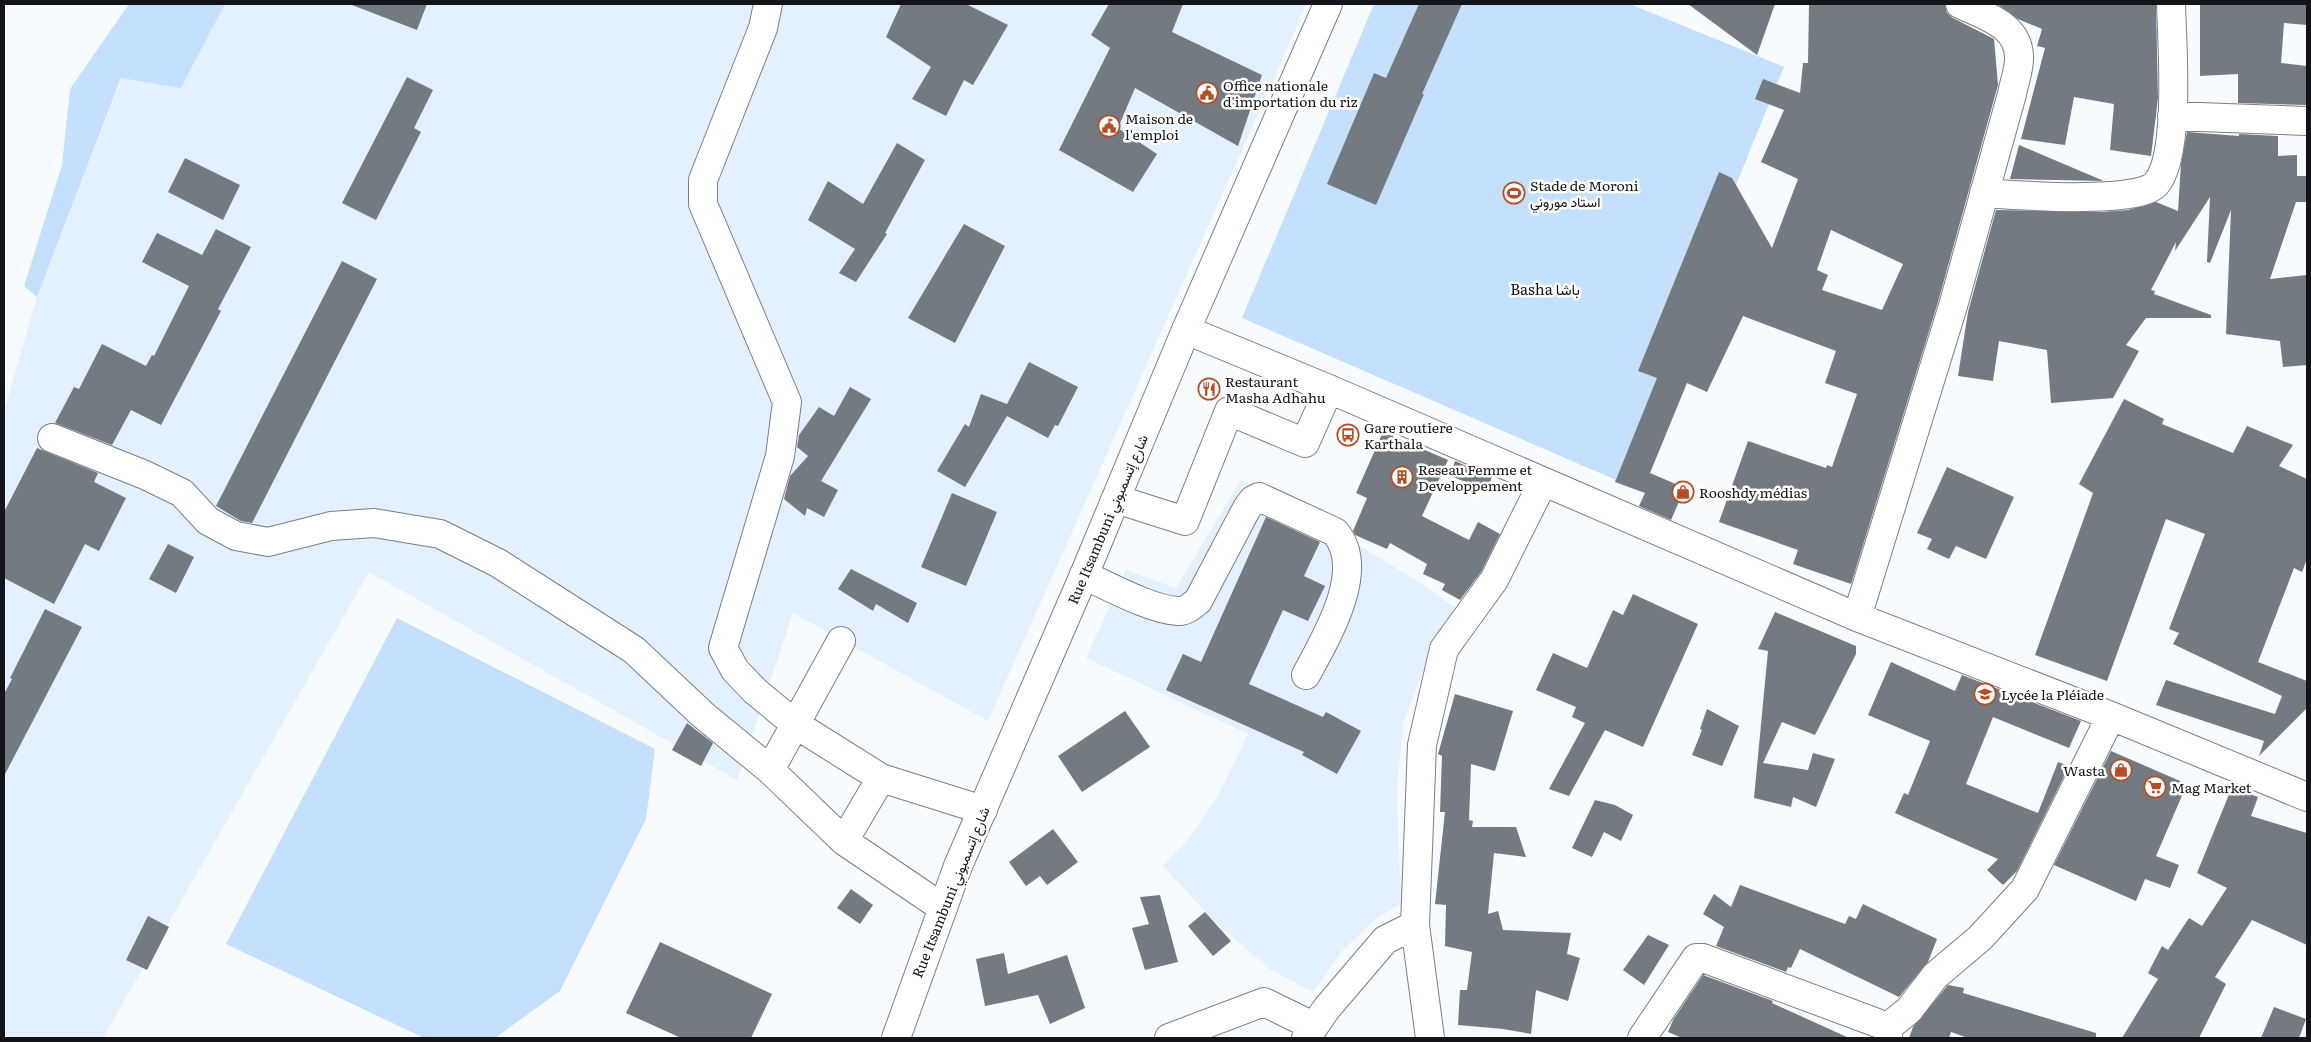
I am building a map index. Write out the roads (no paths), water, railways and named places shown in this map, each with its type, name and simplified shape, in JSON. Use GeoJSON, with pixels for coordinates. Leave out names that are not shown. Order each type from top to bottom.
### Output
{"type":"FeatureCollection","features":[{"type":"Feature","properties":{"kind":"street"},"geometry":{"type":"LineString","coordinates":[[768,4],[763,28],[703,180],[703,204],[787,402],[780,456],[723,648],[735,670],[755,691],[795,724],[881,778],[983,810]]}},
{"type":"Feature","properties":{"kind":"street","name":"Rue Itsambuni شارع إتسمبوني"},"geometry":{"type":"LineString","coordinates":[[896,1038],[943,908],[983,810],[1186,330],[1328,4]]}},
{"type":"Feature","properties":{"kind":"street"},"geometry":{"type":"LineString","coordinates":[[1857,617],[1953,306],[2012,94],[2019,59],[2016,40],[2003,24],[1960,4]]}},
{"type":"Feature","properties":{"kind":"street"},"geometry":{"type":"LineString","coordinates":[[1984,193],[2102,197],[2142,192],[2156,185],[2168,159],[2172,116],[2171,4]]}},
{"type":"Feature","properties":{"kind":"street"},"geometry":{"type":"LineString","coordinates":[[2172,116],[2307,121]]}},
{"type":"Feature","properties":{"kind":"street"},"geometry":{"type":"LineString","coordinates":[[1186,330],[1329,389],[1857,617],[2112,716],[2307,797]]}},
{"type":"Feature","properties":{"kind":"street"},"geometry":{"type":"LineString","coordinates":[[1116,499],[1185,521],[1229,411],[1305,443],[1329,389]]}},
{"type":"Feature","properties":{"kind":"street"},"geometry":{"type":"LineString","coordinates":[[52,438],[145,475],[182,493],[208,521],[236,536],[268,542],[331,526],[374,523],[440,534],[498,563],[634,650],[702,714],[770,770],[844,841],[943,908]]}},
{"type":"Feature","properties":{"kind":"street"},"geometry":{"type":"LineString","coordinates":[[1430,1038],[1415,925],[1422,745],[1444,649],[1494,580],[1543,482]]}},
{"type":"Feature","properties":{"kind":"street"},"geometry":{"type":"LineString","coordinates":[[1084,575],[1159,606],[1179,612],[1198,601],[1247,508],[1253,500],[1260,497],[1335,532],[1342,540],[1346,559],[1345,582],[1340,610],[1306,675]]}},
{"type":"Feature","properties":{"kind":"street"},"geometry":{"type":"LineString","coordinates":[[770,770],[841,641]]}},
{"type":"Feature","properties":{"kind":"street"},"geometry":{"type":"LineString","coordinates":[[1642,1038],[1696,958],[1703,958],[1889,1035],[1935,976],[1980,938],[2025,889],[2112,716]]}},
{"type":"Feature","properties":{"kind":"street"},"geometry":{"type":"LineString","coordinates":[[844,841],[881,778]]}},
{"type":"Feature","properties":{"kind":"street"},"geometry":{"type":"LineString","coordinates":[[1169,1038],[1264,1002],[1309,1032],[1385,940],[1415,925]]}},
{"type":"Feature","properties":{"kind":"place","name":"Office nationale d'importation du riz"},"geometry":{"type":"Point","coordinates":[1207,93]}},
{"type":"Feature","properties":{"kind":"place","name":"Maison de l'emploi"},"geometry":{"type":"Point","coordinates":[1109,126]}},
{"type":"Feature","properties":{"kind":"place","name":"Stade de Moroni استاد موروني"},"geometry":{"type":"Point","coordinates":[1514,193]}},
{"type":"Feature","properties":{"kind":"place","name":"Restaurant Masha Adhahu"},"geometry":{"type":"Point","coordinates":[1209,389]}},
{"type":"Feature","properties":{"kind":"place","name":"Gare routiere Karthala"},"geometry":{"type":"Point","coordinates":[1348,435]}},
{"type":"Feature","properties":{"kind":"place","name":"Reseau Femme et Developpement"},"geometry":{"type":"Point","coordinates":[1402,477]}},
{"type":"Feature","properties":{"kind":"place","name":"Rooshdy médias"},"geometry":{"type":"Point","coordinates":[1683,492]}},
{"type":"Feature","properties":{"kind":"place","name":"Lycée la Pléiade"},"geometry":{"type":"Point","coordinates":[1985,694]}},
{"type":"Feature","properties":{"kind":"place","name":"Wasta"},"geometry":{"type":"Point","coordinates":[2121,770]}},
{"type":"Feature","properties":{"kind":"place","name":"Mag Market"},"geometry":{"type":"Point","coordinates":[2155,787]}},
{"type":"Feature","properties":{"kind":"district","name":"Basha باشا"},"geometry":{"type":"Point","coordinates":[1545,288]}}]}
